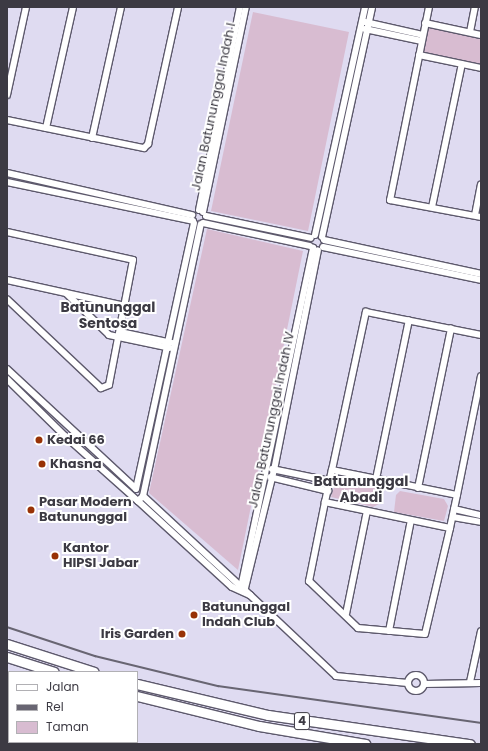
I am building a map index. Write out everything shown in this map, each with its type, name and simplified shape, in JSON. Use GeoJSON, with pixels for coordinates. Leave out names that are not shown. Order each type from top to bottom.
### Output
{"type":"FeatureCollection","features":[{"type":"Feature","properties":{"kind":"highway"},"geometry":{"type":"LineString","coordinates":[[7,644],[91,671]]}},
{"type":"Feature","properties":{"kind":"highway"},"geometry":{"type":"LineString","coordinates":[[7,657],[51,671]]}},
{"type":"Feature","properties":{"kind":"highway","name":"4"},"geometry":{"type":"LineString","coordinates":[[138,684],[268,715],[470,744]]}},
{"type":"Feature","properties":{"kind":"highway","name":"4"},"geometry":{"type":"LineString","coordinates":[[138,696],[259,726],[346,742],[365,744]]}},
{"type":"Feature","properties":{"kind":"highway"},"geometry":{"type":"LineString","coordinates":[[346,742],[356,744]]}},
{"type":"Feature","properties":{"kind":"street"},"geometry":{"type":"LineString","coordinates":[[7,95],[26,7]]}},
{"type":"Feature","properties":{"kind":"street"},"geometry":{"type":"LineString","coordinates":[[46,128],[73,7]]}},
{"type":"Feature","properties":{"kind":"street"},"geometry":{"type":"LineString","coordinates":[[92,138],[121,7]]}},
{"type":"Feature","properties":{"kind":"street"},"geometry":{"type":"LineString","coordinates":[[7,120],[136,148],[144,148],[148,144],[178,7]]}},
{"type":"Feature","properties":{"kind":"street","name":"Jalan Batununggal Indah I"},"geometry":{"type":"LineString","coordinates":[[202,213],[240,7]]}},
{"type":"Feature","properties":{"kind":"street","name":"Jalan Batununggal Indah I"},"geometry":{"type":"LineString","coordinates":[[202,213],[246,7]]}},
{"type":"Feature","properties":{"kind":"street"},"geometry":{"type":"LineString","coordinates":[[316,248],[323,238],[348,119],[364,25],[365,7]]}},
{"type":"Feature","properties":{"kind":"street"},"geometry":{"type":"LineString","coordinates":[[316,248],[313,236],[364,25],[372,7]]}},
{"type":"Feature","properties":{"kind":"street"},"geometry":{"type":"LineString","coordinates":[[429,7],[389,195],[394,202],[432,207],[478,216],[481,185]]}},
{"type":"Feature","properties":{"kind":"street"},"geometry":{"type":"LineString","coordinates":[[470,32],[475,7]]}},
{"type":"Feature","properties":{"kind":"street"},"geometry":{"type":"LineString","coordinates":[[425,23],[481,35]]}},
{"type":"Feature","properties":{"kind":"street"},"geometry":{"type":"LineString","coordinates":[[364,25],[422,38]]}},
{"type":"Feature","properties":{"kind":"street"},"geometry":{"type":"LineString","coordinates":[[419,55],[481,68]]}},
{"type":"Feature","properties":{"kind":"street"},"geometry":{"type":"LineString","coordinates":[[432,207],[462,64]]}},
{"type":"Feature","properties":{"kind":"street"},"geometry":{"type":"LineString","coordinates":[[341,118],[348,119]]}},
{"type":"Feature","properties":{"kind":"street"},"geometry":{"type":"LineString","coordinates":[[7,173],[197,221]]}},
{"type":"Feature","properties":{"kind":"street"},"geometry":{"type":"LineString","coordinates":[[7,182],[197,221],[316,248],[481,274]]}},
{"type":"Feature","properties":{"kind":"street"},"geometry":{"type":"LineString","coordinates":[[136,499],[136,489],[167,345],[197,221],[202,213]]}},
{"type":"Feature","properties":{"kind":"street"},"geometry":{"type":"LineString","coordinates":[[143,496],[175,346],[197,221],[202,213]]}},
{"type":"Feature","properties":{"kind":"street"},"geometry":{"type":"LineString","coordinates":[[202,213],[323,238],[481,280]]}},
{"type":"Feature","properties":{"kind":"street"},"geometry":{"type":"LineString","coordinates":[[7,232],[129,257],[132,265],[120,335],[109,385],[101,388],[7,299]]}},
{"type":"Feature","properties":{"kind":"street","name":"Jalan Batununggal Indah IV"},"geometry":{"type":"LineString","coordinates":[[244,591],[270,477],[316,248]]}},
{"type":"Feature","properties":{"kind":"street"},"geometry":{"type":"LineString","coordinates":[[7,280],[125,306]]}},
{"type":"Feature","properties":{"kind":"street"},"geometry":{"type":"LineString","coordinates":[[66,293],[109,335],[120,335],[175,346]]}},
{"type":"Feature","properties":{"kind":"street"},"geometry":{"type":"LineString","coordinates":[[481,335],[371,312],[363,315],[328,491],[308,577],[346,614],[358,628],[421,635],[428,630],[453,517],[481,376]]}},
{"type":"Feature","properties":{"kind":"street"},"geometry":{"type":"LineString","coordinates":[[376,479],[409,320]]}},
{"type":"Feature","properties":{"kind":"street"},"geometry":{"type":"LineString","coordinates":[[418,488],[451,328]]}},
{"type":"Feature","properties":{"kind":"street"},"geometry":{"type":"LineString","coordinates":[[7,369],[336,676],[408,683],[415,691],[424,684],[481,683]]}},
{"type":"Feature","properties":{"kind":"street"},"geometry":{"type":"LineString","coordinates":[[7,379],[136,499],[244,591]]}},
{"type":"Feature","properties":{"kind":"street"},"geometry":{"type":"LineString","coordinates":[[271,469],[330,481]]}},
{"type":"Feature","properties":{"kind":"street"},"geometry":{"type":"LineString","coordinates":[[332,470],[457,495]]}},
{"type":"Feature","properties":{"kind":"street"},"geometry":{"type":"LineString","coordinates":[[270,477],[328,491]]}},
{"type":"Feature","properties":{"kind":"street"},"geometry":{"type":"LineString","coordinates":[[136,499],[143,496]]}},
{"type":"Feature","properties":{"kind":"street"},"geometry":{"type":"LineString","coordinates":[[325,502],[450,528]]}},
{"type":"Feature","properties":{"kind":"street"},"geometry":{"type":"LineString","coordinates":[[454,509],[481,515]]}},
{"type":"Feature","properties":{"kind":"street"},"geometry":{"type":"LineString","coordinates":[[346,614],[367,511]]}},
{"type":"Feature","properties":{"kind":"street"},"geometry":{"type":"LineString","coordinates":[[453,517],[481,522]]}},
{"type":"Feature","properties":{"kind":"street"},"geometry":{"type":"LineString","coordinates":[[389,631],[411,520]]}},
{"type":"Feature","properties":{"kind":"street"},"geometry":{"type":"LineString","coordinates":[[470,682],[481,631]]}},
{"type":"Feature","properties":{"kind":"street"},"geometry":{"type":"LineString","coordinates":[[408,683],[416,675],[424,684]]}},
{"type":"Feature","properties":{"kind":"green space"},"geometry":{"type":"Polygon","coordinates":[[[253,12],[349,32],[308,231],[211,211],[253,12]]]}},
{"type":"Feature","properties":{"kind":"green space"},"geometry":{"type":"Polygon","coordinates":[[[426,24],[481,35],[481,67],[420,55],[426,24]]]}},
{"type":"Feature","properties":{"kind":"green space"},"geometry":{"type":"Polygon","coordinates":[[[207,229],[303,251],[238,570],[149,493],[207,229]]]}},
{"type":"Feature","properties":{"kind":"green space"},"geometry":{"type":"Polygon","coordinates":[[[337,478],[381,487],[379,504],[373,507],[331,497],[337,478]]]}},
{"type":"Feature","properties":{"kind":"green space"},"geometry":{"type":"Polygon","coordinates":[[[400,491],[444,499],[448,506],[444,521],[394,512],[396,495],[400,491]]]}},
{"type":"Feature","properties":{"kind":"waterway"},"geometry":{"type":"LineString","coordinates":[[7,727],[8,732]]}},
{"type":"Feature","properties":{"kind":"railway"},"geometry":{"type":"LineString","coordinates":[[7,627],[95,656],[218,686],[481,723]]}},
{"type":"Feature","properties":{"kind":"place","name":"Kedai 66"},"geometry":{"type":"Point","coordinates":[39,440]}},
{"type":"Feature","properties":{"kind":"place","name":"Khasna"},"geometry":{"type":"Point","coordinates":[42,464]}},
{"type":"Feature","properties":{"kind":"place","name":"Pasar Modern Batununggal"},"geometry":{"type":"Point","coordinates":[31,510]}},
{"type":"Feature","properties":{"kind":"place","name":"Kantor HIPSI Jabar"},"geometry":{"type":"Point","coordinates":[55,556]}},
{"type":"Feature","properties":{"kind":"place","name":"Batununggal Indah Club"},"geometry":{"type":"Point","coordinates":[194,615]}},
{"type":"Feature","properties":{"kind":"place","name":"Iris Garden"},"geometry":{"type":"Point","coordinates":[182,634]}},
{"type":"Feature","properties":{"kind":"district","name":"Batununggal Sentosa"},"geometry":{"type":"Point","coordinates":[108,316]}},
{"type":"Feature","properties":{"kind":"district","name":"Batununggal Abadi"},"geometry":{"type":"Point","coordinates":[361,490]}}]}
